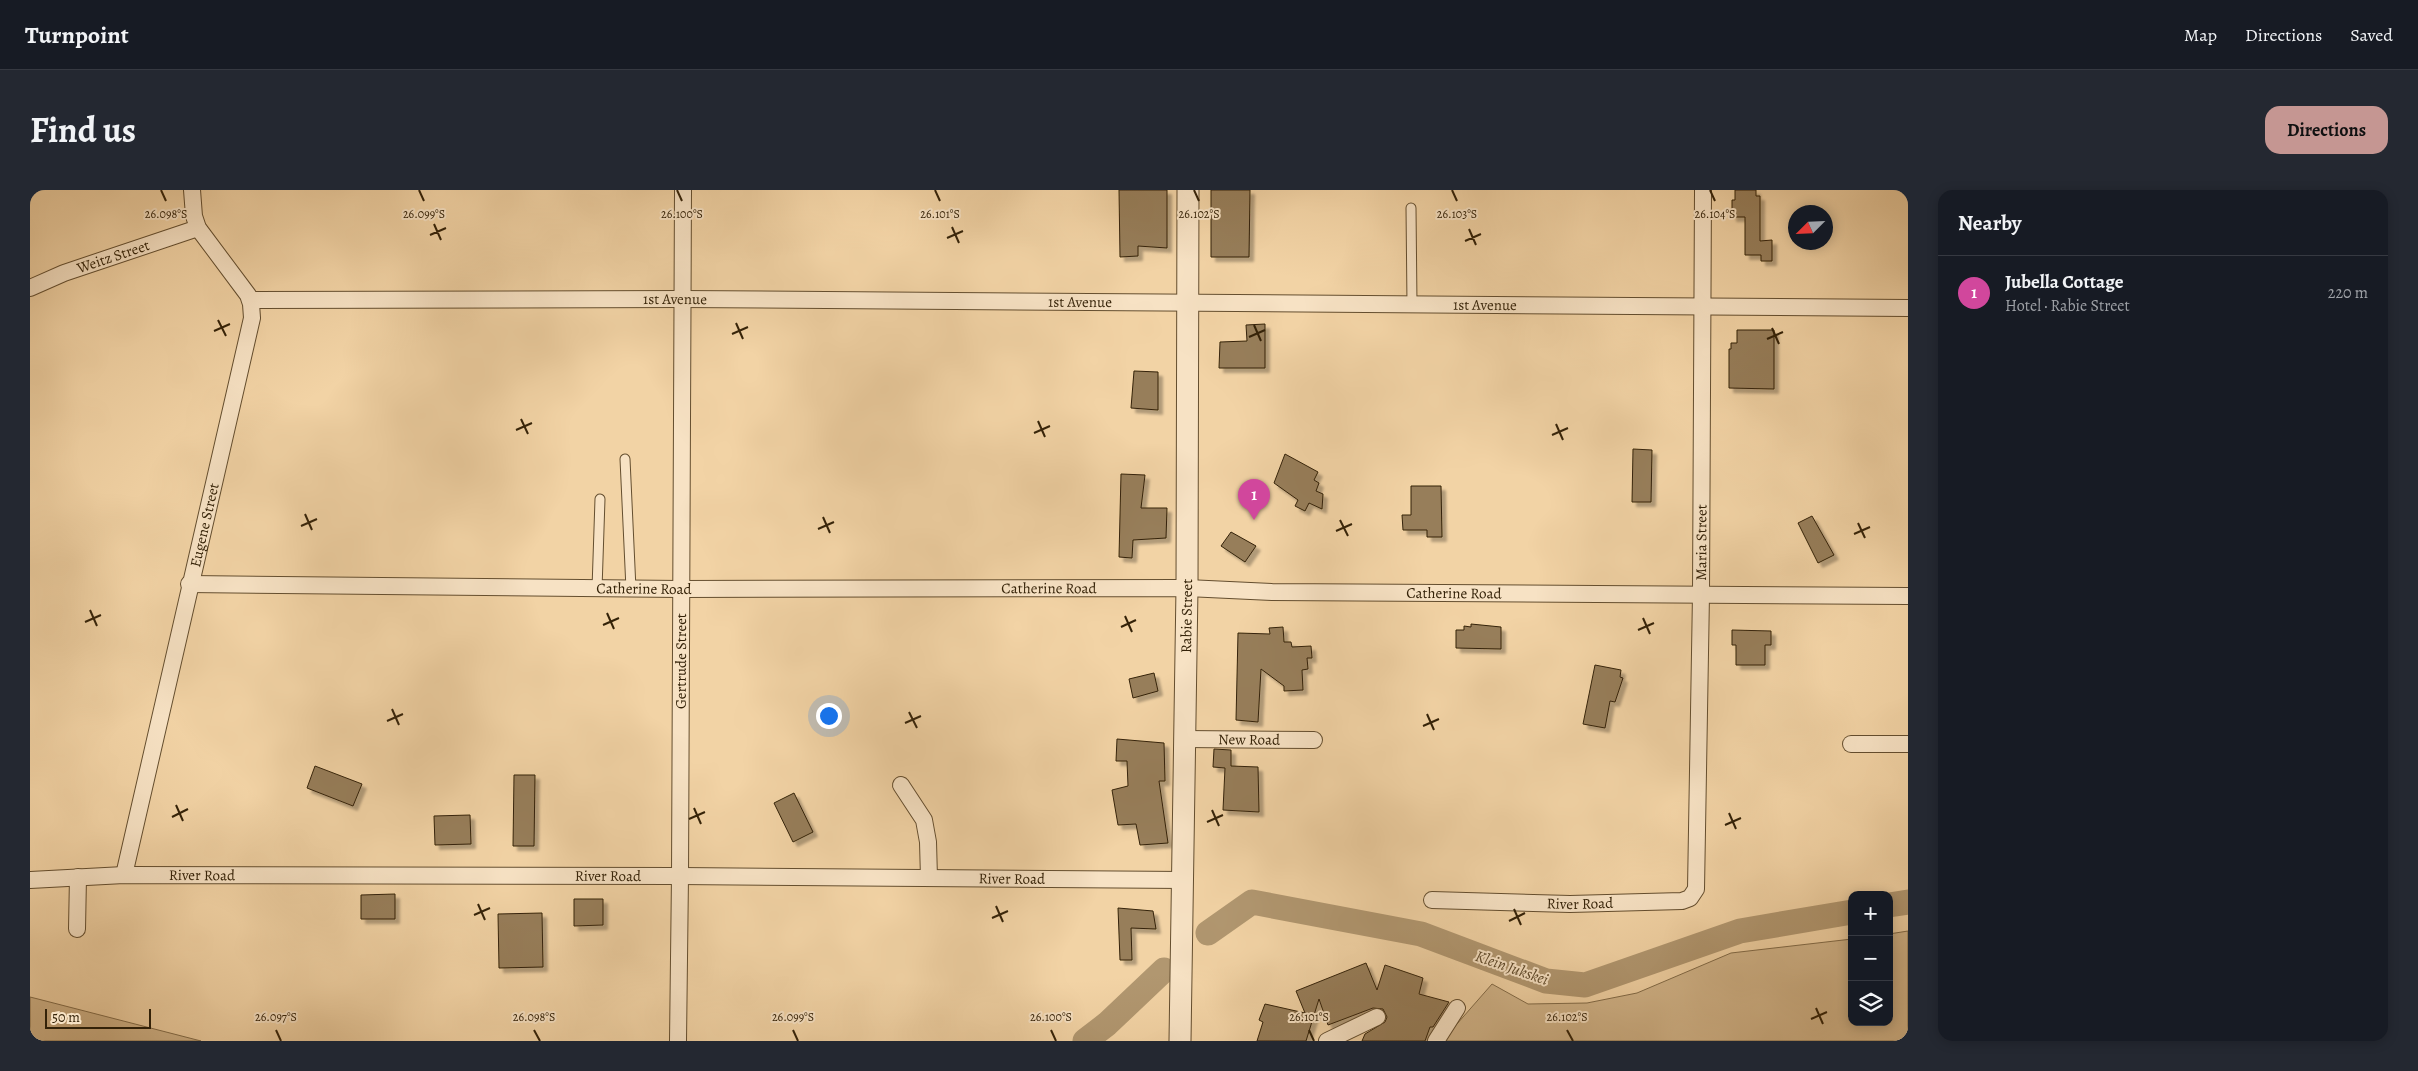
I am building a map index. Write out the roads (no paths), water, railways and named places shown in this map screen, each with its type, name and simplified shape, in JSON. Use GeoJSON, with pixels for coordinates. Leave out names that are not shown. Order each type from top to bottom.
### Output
{"type":"FeatureCollection","features":[{"type":"Feature","properties":{"kind":"street"},"geometry":{"type":"LineString","coordinates":[[192,190],[194,216],[198,228],[250,300]]}},
{"type":"Feature","properties":{"kind":"street","name":"Gertrude Street"},"geometry":{"type":"LineString","coordinates":[[678,1041],[683,190]]}},
{"type":"Feature","properties":{"kind":"street","name":"Rabie Street"},"geometry":{"type":"LineString","coordinates":[[1180,1041],[1184,880],[1187,588],[1188,190]]}},
{"type":"Feature","properties":{"kind":"street","name":"Maria Street"},"geometry":{"type":"LineString","coordinates":[[1693,894],[1696,889],[1697,872],[1701,594],[1703,190]]}},
{"type":"Feature","properties":{"kind":"street","name":"Weitz Street"},"geometry":{"type":"LineString","coordinates":[[30,288],[64,273],[198,228]]}},
{"type":"Feature","properties":{"kind":"street","name":"1st Avenue"},"geometry":{"type":"LineString","coordinates":[[250,300],[682,299],[1908,308]]}},
{"type":"Feature","properties":{"kind":"street","name":"Eugene Street"},"geometry":{"type":"LineString","coordinates":[[124,874],[189,584],[252,318],[250,300]]}},
{"type":"Feature","properties":{"kind":"street","name":"Catherine Road"},"geometry":{"type":"LineString","coordinates":[[189,584],[631,589],[1187,588],[1272,592],[1908,596]]}},
{"type":"Feature","properties":{"kind":"street","name":"New Road"},"geometry":{"type":"LineString","coordinates":[[1184,739],[1314,740]]}},
{"type":"Feature","properties":{"kind":"street"},"geometry":{"type":"LineString","coordinates":[[1851,744],[1908,744]]}},
{"type":"Feature","properties":{"kind":"street"},"geometry":{"type":"LineString","coordinates":[[901,785],[924,820],[928,842],[929,878]]}},
{"type":"Feature","properties":{"kind":"street","name":"River Road"},"geometry":{"type":"LineString","coordinates":[[30,880],[124,874],[1184,880]]}},
{"type":"Feature","properties":{"kind":"street"},"geometry":{"type":"LineString","coordinates":[[77,929],[78,877]]}},
{"type":"Feature","properties":{"kind":"street","name":"River Road"},"geometry":{"type":"LineString","coordinates":[[1432,900],[1580,904],[1682,901],[1693,894]]}},
{"type":"Feature","properties":{"kind":"street"},"geometry":{"type":"LineString","coordinates":[[1436,1041],[1457,1008]]}},
{"type":"Feature","properties":{"kind":"street"},"geometry":{"type":"LineString","coordinates":[[1327,1041],[1376,1017]]}},
{"type":"Feature","properties":{"kind":"lane"},"geometry":{"type":"LineString","coordinates":[[1411,208],[1412,304]]}},
{"type":"Feature","properties":{"kind":"lane"},"geometry":{"type":"LineString","coordinates":[[624,459],[631,589]]}},
{"type":"Feature","properties":{"kind":"lane"},"geometry":{"type":"LineString","coordinates":[[597,588],[600,499]]}},
{"type":"Feature","properties":{"kind":"waterway","name":"Klein Jukskei"},"geometry":{"type":"LineString","coordinates":[[1208,933],[1252,902],[1421,934],[1546,981],[1585,985],[1740,931],[1848,913]]}},
{"type":"Feature","properties":{"kind":"waterway","name":"Klein Jukskei"},"geometry":{"type":"LineString","coordinates":[[1893,904],[1908,902]]}},
{"type":"Feature","properties":{"kind":"waterway","name":"Klein Jukskei"},"geometry":{"type":"LineString","coordinates":[[1085,1041],[1107,1024],[1164,970]]}},
{"type":"Feature","properties":{"kind":"place","name":"Jubella Cottage"},"geometry":{"type":"Point","coordinates":[1254,520]}}]}
